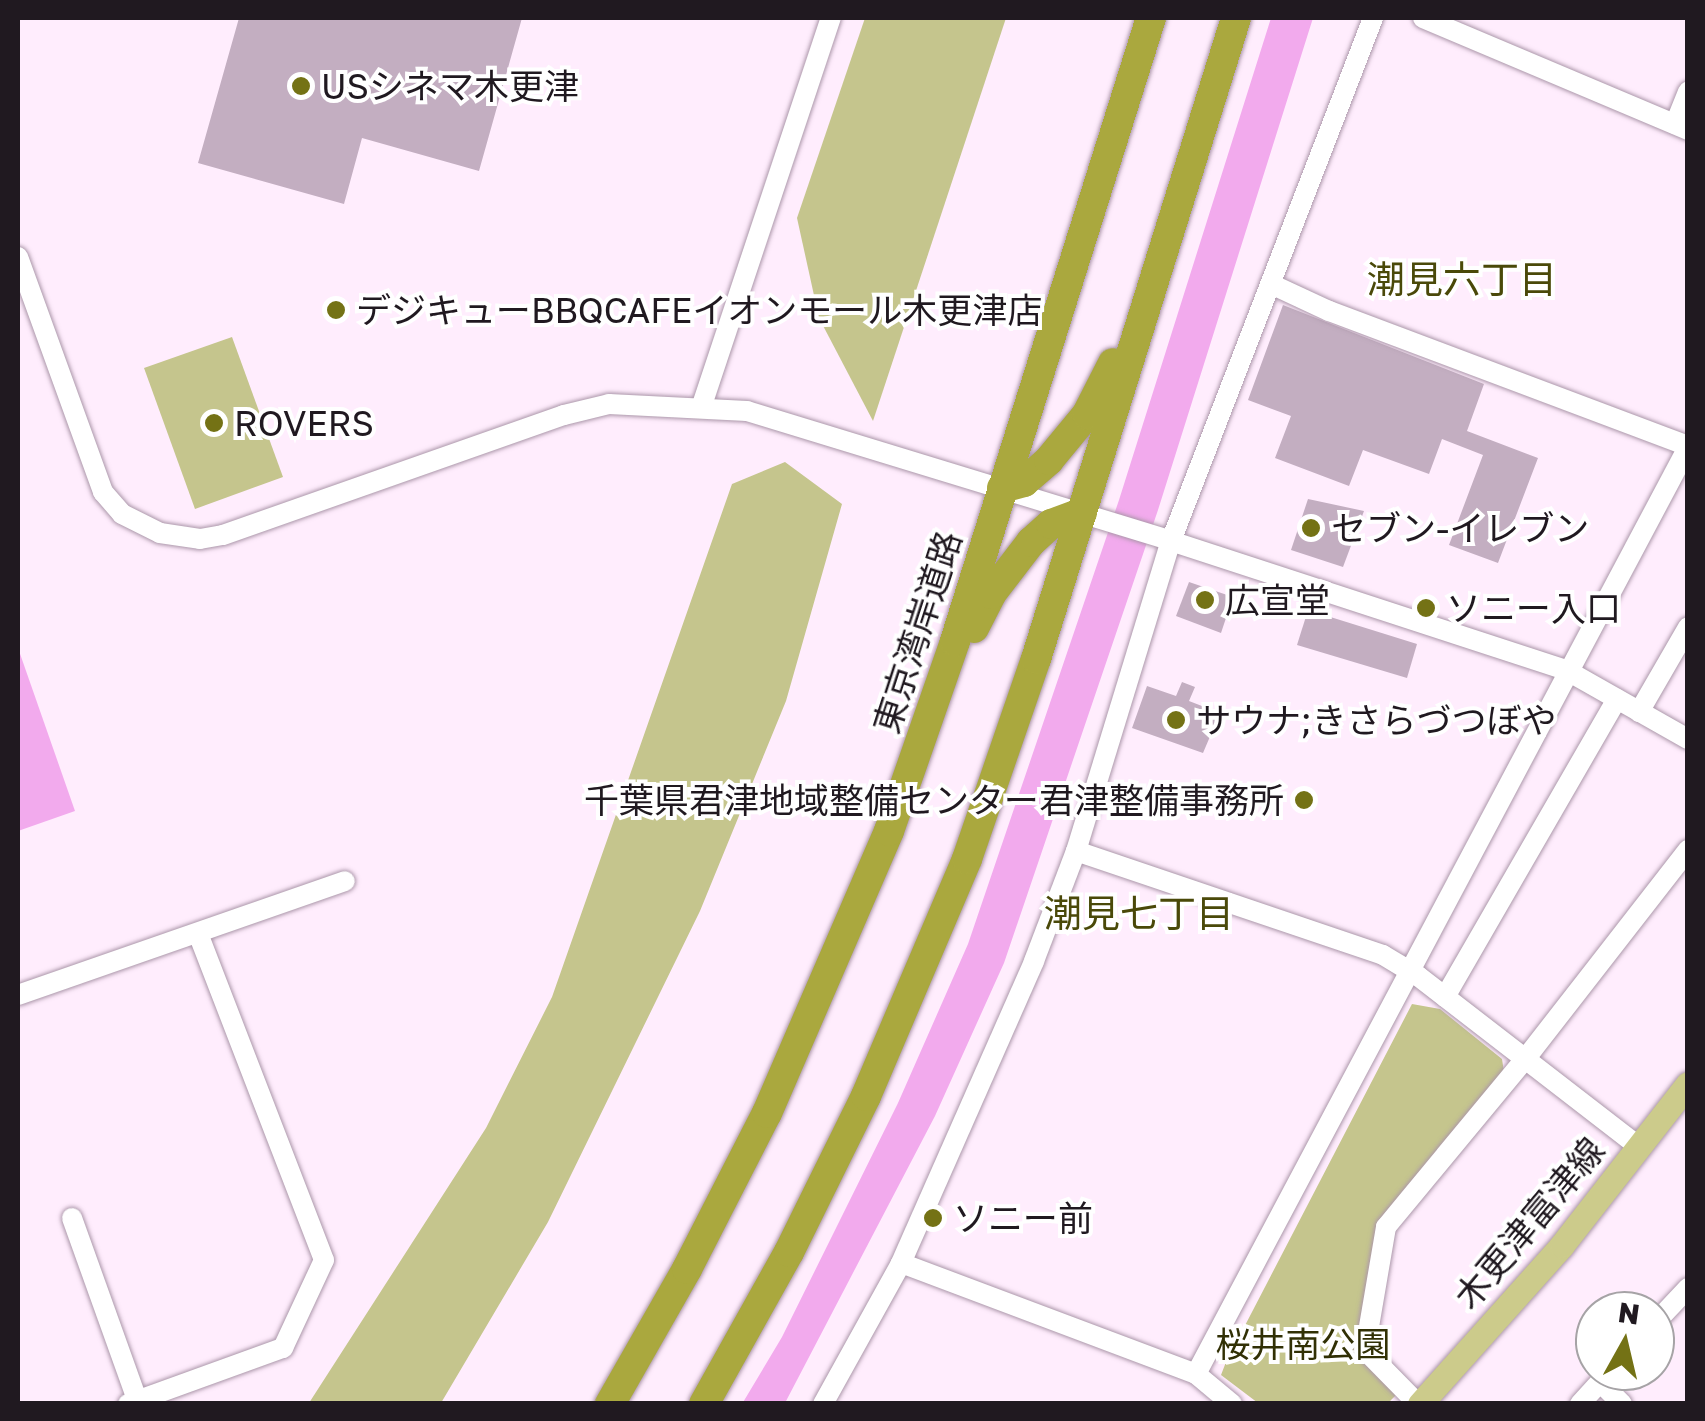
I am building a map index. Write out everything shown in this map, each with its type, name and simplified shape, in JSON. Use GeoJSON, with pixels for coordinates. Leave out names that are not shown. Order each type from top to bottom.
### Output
{"type":"FeatureCollection","features":[{"type":"Feature","properties":{"kind":"highway","name":"東京湾岸道路"},"geometry":{"type":"LineString","coordinates":[[610,1404],[767,1114],[839,954],[911,773],[1151,18]]}},
{"type":"Feature","properties":{"kind":"highway"},"geometry":{"type":"LineString","coordinates":[[704,1404],[789,1252],[916,983],[1002,762],[1236,18]]}},
{"type":"Feature","properties":{"kind":"highway"},"geometry":{"type":"LineString","coordinates":[[1002,488],[1024,482],[1038,470],[1087,414],[1109,373],[1172,222]]}},
{"type":"Feature","properties":{"kind":"highway"},"geometry":{"type":"LineString","coordinates":[[911,773],[991,594],[1042,532],[1065,516],[1082,513]]}},
{"type":"Feature","properties":{"kind":"main road","name":"木更津富津線"},"geometry":{"type":"LineString","coordinates":[[1419,1404],[1562,1245],[1688,1084]]}},
{"type":"Feature","properties":{"kind":"street"},"geometry":{"type":"LineString","coordinates":[[702,406],[831,18]]}},
{"type":"Feature","properties":{"kind":"street"},"geometry":{"type":"LineString","coordinates":[[823,1404],[901,1263],[1034,961],[1076,851],[1171,541],[1374,18]]}},
{"type":"Feature","properties":{"kind":"street"},"geometry":{"type":"LineString","coordinates":[[1424,18],[1681,127],[1688,92]]}},
{"type":"Feature","properties":{"kind":"street"},"geometry":{"type":"LineString","coordinates":[[18,258],[103,492],[140,525],[178,538],[223,535],[564,415],[608,404],[747,411],[1171,541],[1566,670],[1688,740]]}},
{"type":"Feature","properties":{"kind":"street"},"geometry":{"type":"LineString","coordinates":[[1196,1374],[1566,670],[1688,447],[1329,311],[1273,285]]}},
{"type":"Feature","properties":{"kind":"street"},"geometry":{"type":"LineString","coordinates":[[1639,712],[1688,627]]}},
{"type":"Feature","properties":{"kind":"street"},"geometry":{"type":"LineString","coordinates":[[1445,997],[1617,700]]}},
{"type":"Feature","properties":{"kind":"street"},"geometry":{"type":"LineString","coordinates":[[1419,1404],[1365,1350],[1386,1227],[1526,1058],[1688,850]]}},
{"type":"Feature","properties":{"kind":"street"},"geometry":{"type":"LineString","coordinates":[[1076,851],[1383,955],[1445,997],[1638,1146]]}},
{"type":"Feature","properties":{"kind":"street"},"geometry":{"type":"LineString","coordinates":[[18,995],[345,881]]}},
{"type":"Feature","properties":{"kind":"street"},"geometry":{"type":"LineString","coordinates":[[72,1218],[132,1402],[283,1348],[324,1260],[198,934]]}},
{"type":"Feature","properties":{"kind":"street"},"geometry":{"type":"LineString","coordinates":[[901,1263],[1196,1374],[1232,1404]]}},
{"type":"Feature","properties":{"kind":"green space"},"geometry":{"type":"Polygon","coordinates":[[[865,18],[1006,18],[873,421],[819,318],[797,218],[865,18]]]}},
{"type":"Feature","properties":{"kind":"green space","name":"ROVERS"},"geometry":{"type":"Polygon","coordinates":[[[232,337],[283,477],[195,509],[144,368],[232,337]]]}},
{"type":"Feature","properties":{"kind":"green space"},"geometry":{"type":"Polygon","coordinates":[[[785,462],[842,504],[786,701],[700,911],[548,1222],[441,1403],[309,1403],[486,1128],[552,997],[732,484],[785,462]]]}},
{"type":"Feature","properties":{"kind":"green space","name":"桜井南公園"},"geometry":{"type":"Polygon","coordinates":[[[1412,1004],[1440,1009],[1502,1059],[1504,1072],[1382,1225],[1361,1352],[1400,1391],[1388,1403],[1258,1403],[1221,1375],[1226,1362],[1412,1004]]]}},
{"type":"Feature","properties":{"kind":"shaded area"},"geometry":{"type":"Polygon","coordinates":[[[1271,18],[1313,18],[1158,510],[1004,963],[935,1116],[785,1403],[742,1404],[782,1337],[898,1103],[968,944],[1119,500],[1271,18]]]}},
{"type":"Feature","properties":{"kind":"shaded area"},"geometry":{"type":"Polygon","coordinates":[[[18,648],[75,811],[18,831],[18,648]]]}},
{"type":"Feature","properties":{"kind":"building"},"geometry":{"type":"Polygon","coordinates":[[[239,18],[522,18],[479,171],[362,138],[344,204],[198,163],[239,18]]]}},
{"type":"Feature","properties":{"kind":"building"},"geometry":{"type":"Polygon","coordinates":[[[1283,305],[1484,384],[1467,431],[1538,458],[1498,563],[1449,545],[1483,455],[1442,439],[1429,474],[1363,450],[1349,486],[1275,458],[1291,416],[1248,400],[1283,305]]]}},
{"type":"Feature","properties":{"kind":"building"},"geometry":{"type":"Polygon","coordinates":[[[1308,499],[1364,511],[1343,567],[1291,550],[1308,499]]]}},
{"type":"Feature","properties":{"kind":"building"},"geometry":{"type":"Polygon","coordinates":[[[1189,582],[1233,597],[1221,633],[1176,616],[1189,582]]]}},
{"type":"Feature","properties":{"kind":"building"},"geometry":{"type":"Polygon","coordinates":[[[1308,610],[1417,644],[1407,678],[1297,645],[1308,610]]]}},
{"type":"Feature","properties":{"kind":"building","name":"サウナ;きさらづつぼや"},"geometry":{"type":"Polygon","coordinates":[[[1182,682],[1195,687],[1189,701],[1220,713],[1203,753],[1132,728],[1147,686],[1176,696],[1182,682]]]}},
{"type":"Feature","properties":{"kind":"place","name":"USシネマ木更津"},"geometry":{"type":"Point","coordinates":[301,86]}},
{"type":"Feature","properties":{"kind":"place","name":"デジキューBBQCAFEイオンモール木更津店"},"geometry":{"type":"Point","coordinates":[336,310]}},
{"type":"Feature","properties":{"kind":"place","name":"ROVERS"},"geometry":{"type":"Point","coordinates":[214,423]}},
{"type":"Feature","properties":{"kind":"place","name":"セブン-イレブン"},"geometry":{"type":"Point","coordinates":[1311,528]}},
{"type":"Feature","properties":{"kind":"place","name":"広宣堂"},"geometry":{"type":"Point","coordinates":[1205,600]}},
{"type":"Feature","properties":{"kind":"place","name":"ソニー入口"},"geometry":{"type":"Point","coordinates":[1426,608]}},
{"type":"Feature","properties":{"kind":"place","name":"サウナ;きさらづつぼや"},"geometry":{"type":"Point","coordinates":[1176,720]}},
{"type":"Feature","properties":{"kind":"place","name":"千葉県君津地域整備センター君津整備事務所"},"geometry":{"type":"Point","coordinates":[1304,800]}},
{"type":"Feature","properties":{"kind":"place","name":"ソニー前"},"geometry":{"type":"Point","coordinates":[933,1218]}},
{"type":"Feature","properties":{"kind":"district","name":"潮見六丁目"},"geometry":{"type":"Point","coordinates":[1462,279]}},
{"type":"Feature","properties":{"kind":"district","name":"潮見七丁目"},"geometry":{"type":"Point","coordinates":[1139,913]}}]}
